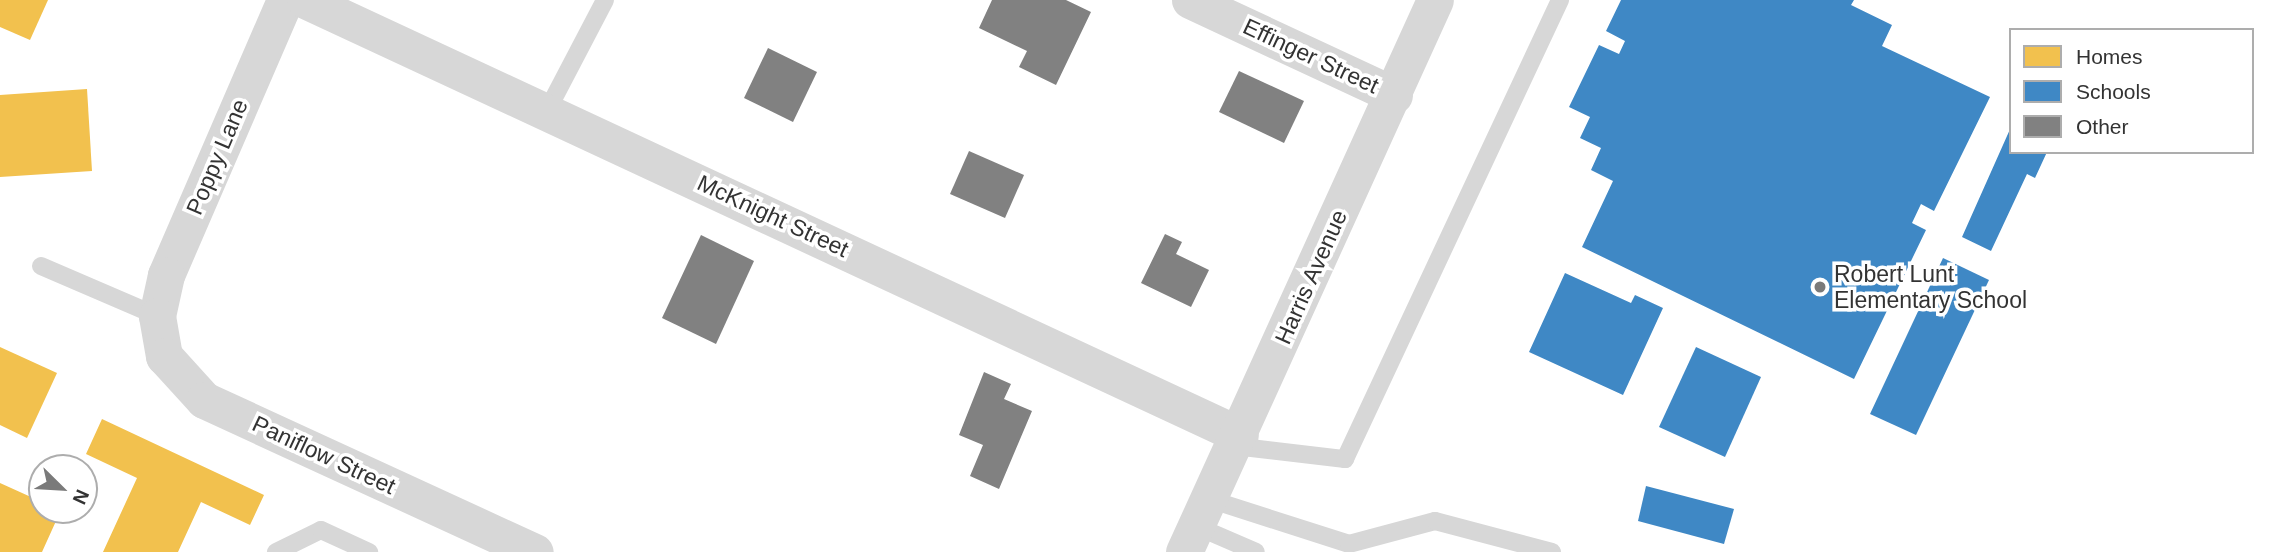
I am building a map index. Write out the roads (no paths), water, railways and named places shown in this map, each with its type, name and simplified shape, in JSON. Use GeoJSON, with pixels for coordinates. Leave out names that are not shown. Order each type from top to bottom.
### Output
{"type":"FeatureCollection","features":[{"type":"Feature","properties":{"kind":"street","name":"Poppy Lane"},"geometry":{"type":"LineString","coordinates":[[156,316],[166,275],[285,0]]}},
{"type":"Feature","properties":{"kind":"street","name":"McKnight Street"},"geometry":{"type":"LineString","coordinates":[[305,0],[547,111],[1237,440]]}},
{"type":"Feature","properties":{"kind":"street","name":"Effinger Street"},"geometry":{"type":"LineString","coordinates":[[1189,0],[1394,95]]}},
{"type":"Feature","properties":{"kind":"street","name":"Harris Avenue"},"geometry":{"type":"LineString","coordinates":[[1196,526],[1435,0]]}},
{"type":"Feature","properties":{"kind":"street","name":"Paniflow Street"},"geometry":{"type":"LineString","coordinates":[[156,316],[164,356],[204,400],[535,552]]}},
{"type":"Feature","properties":{"kind":"lane"},"geometry":{"type":"LineString","coordinates":[[547,111],[605,0]]}},
{"type":"Feature","properties":{"kind":"lane"},"geometry":{"type":"LineString","coordinates":[[1237,440],[1345,459],[1560,0]]}},
{"type":"Feature","properties":{"kind":"lane"},"geometry":{"type":"LineString","coordinates":[[41,267],[156,316]]}},
{"type":"Feature","properties":{"kind":"lane"},"geometry":{"type":"LineString","coordinates":[[1196,526],[1349,544],[1435,521],[1552,552]]}},
{"type":"Feature","properties":{"kind":"lane"},"geometry":{"type":"LineString","coordinates":[[1196,526],[1256,552]]}},
{"type":"Feature","properties":{"kind":"lane"},"geometry":{"type":"LineString","coordinates":[[276,552],[321,530],[369,552]]}},
{"type":"Feature","properties":{"kind":"place","name":"Robert Lunt Elementary School"},"geometry":{"type":"Point","coordinates":[1820,287]}}]}
